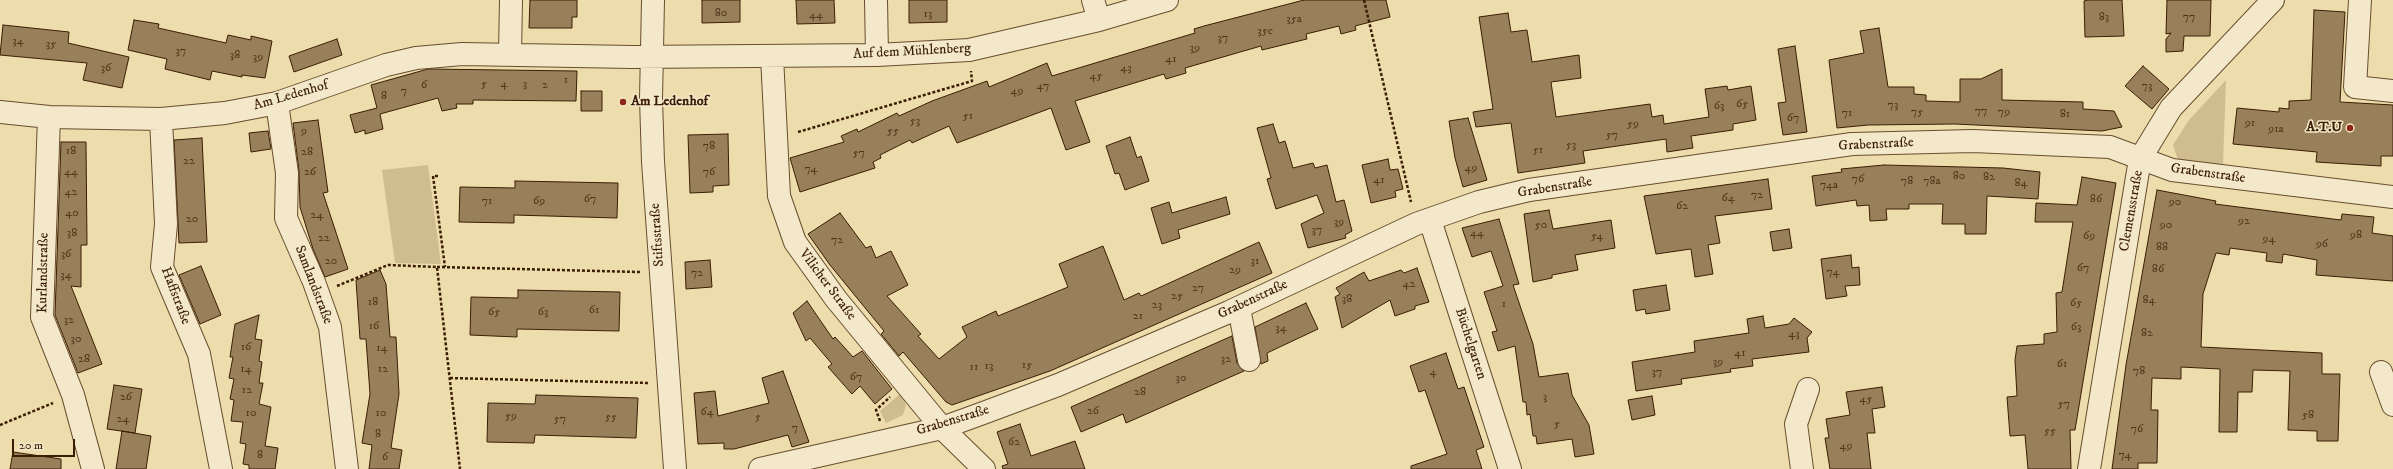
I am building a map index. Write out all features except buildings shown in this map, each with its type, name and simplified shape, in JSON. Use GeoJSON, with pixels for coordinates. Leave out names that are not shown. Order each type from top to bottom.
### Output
{"type":"FeatureCollection","features":[{"type":"Feature","properties":{"kind":"street"},"geometry":{"type":"LineString","coordinates":[[510,54],[511,0]]}},
{"type":"Feature","properties":{"kind":"street","name":"Stiftsstraße"},"geometry":{"type":"LineString","coordinates":[[653,0],[650,99],[660,273],[675,469]]}},
{"type":"Feature","properties":{"kind":"street"},"geometry":{"type":"LineString","coordinates":[[876,0],[877,55]]}},
{"type":"Feature","properties":{"kind":"street","name":"Auf dem Mühlenberg"},"geometry":{"type":"LineString","coordinates":[[652,56],[877,55],[968,50],[1096,10],[1167,0]]}},
{"type":"Feature","properties":{"kind":"street","name":"Clemensstraße"},"geometry":{"type":"LineString","coordinates":[[2089,469],[2140,159],[2171,108],[2273,0]]}},
{"type":"Feature","properties":{"kind":"street"},"geometry":{"type":"LineString","coordinates":[[2360,0],[2355,88],[2393,91]]}},
{"type":"Feature","properties":{"kind":"street","name":"Am Ledenhof"},"geometry":{"type":"LineString","coordinates":[[0,112],[49,118],[161,119],[225,113],[277,103],[386,65],[416,58],[462,54],[652,56]]}},
{"type":"Feature","properties":{"kind":"street","name":"Vilicher Straße"},"geometry":{"type":"LineString","coordinates":[[772,56],[779,196],[795,242],[836,298],[942,428],[984,469]]}},
{"type":"Feature","properties":{"kind":"street","name":"Samlandstraße"},"geometry":{"type":"LineString","coordinates":[[277,103],[287,173],[286,218],[318,294],[330,327],[347,469]]}},
{"type":"Feature","properties":{"kind":"street","name":"Kurlandstraße"},"geometry":{"type":"LineString","coordinates":[[49,118],[42,317],[73,395],[93,469]]}},
{"type":"Feature","properties":{"kind":"street","name":"Haffstraße"},"geometry":{"type":"LineString","coordinates":[[161,119],[166,224],[162,267],[199,354],[221,469]]}},
{"type":"Feature","properties":{"kind":"street","name":"Grabenstraße"},"geometry":{"type":"LineString","coordinates":[[760,469],[942,428],[1058,385],[1239,308],[1423,222],[1479,202],[1529,190],[1852,144],[1973,141],[2110,147],[2172,170],[2393,196]]}},
{"type":"Feature","properties":{"kind":"street","name":"Büchelgarten"},"geometry":{"type":"LineString","coordinates":[[1423,222],[1510,469]]}},
{"type":"Feature","properties":{"kind":"street"},"geometry":{"type":"LineString","coordinates":[[1239,308],[1249,360]]}},
{"type":"Feature","properties":{"kind":"street"},"geometry":{"type":"LineString","coordinates":[[2381,372],[2393,405]]}},
{"type":"Feature","properties":{"kind":"street"},"geometry":{"type":"LineString","coordinates":[[1802,469],[1796,424],[1808,389]]}},
{"type":"Feature","properties":{"kind":"path"},"geometry":{"type":"LineString","coordinates":[[1364,0],[1423,222]]}},
{"type":"Feature","properties":{"kind":"path"},"geometry":{"type":"LineString","coordinates":[[776,139],[972,81],[968,50]]}},
{"type":"Feature","properties":{"kind":"path"},"geometry":{"type":"LineString","coordinates":[[438,176],[433,176],[445,267]]}},
{"type":"Feature","properties":{"kind":"path"},"geometry":{"type":"LineString","coordinates":[[318,294],[388,265],[660,273]]}},
{"type":"Feature","properties":{"kind":"path"},"geometry":{"type":"LineString","coordinates":[[437,267],[460,469]]}},
{"type":"Feature","properties":{"kind":"path"},"geometry":{"type":"LineString","coordinates":[[450,378],[668,384]]}},
{"type":"Feature","properties":{"kind":"path"},"geometry":{"type":"LineString","coordinates":[[888,440],[876,410],[905,383]]}},
{"type":"Feature","properties":{"kind":"path"},"geometry":{"type":"LineString","coordinates":[[0,425],[73,395]]}},
{"type":"Feature","properties":{"kind":"shaded area"},"geometry":{"type":"Polygon","coordinates":[[[2226,80],[2223,164],[2178,160],[2173,145],[2189,120],[2226,80]]]}},
{"type":"Feature","properties":{"kind":"shaded area"},"geometry":{"type":"Polygon","coordinates":[[[428,165],[441,264],[395,263],[382,170],[428,165]]]}},
{"type":"Feature","properties":{"kind":"shaded area"},"geometry":{"type":"Polygon","coordinates":[[[901,393],[906,405],[903,415],[886,423],[880,411],[901,393]]]}},
{"type":"Feature","properties":{"kind":"place","name":"Am Ledenhof"},"geometry":{"type":"Point","coordinates":[623,102]}},
{"type":"Feature","properties":{"kind":"place","name":"A.T.U"},"geometry":{"type":"Point","coordinates":[2350,128]}}]}
